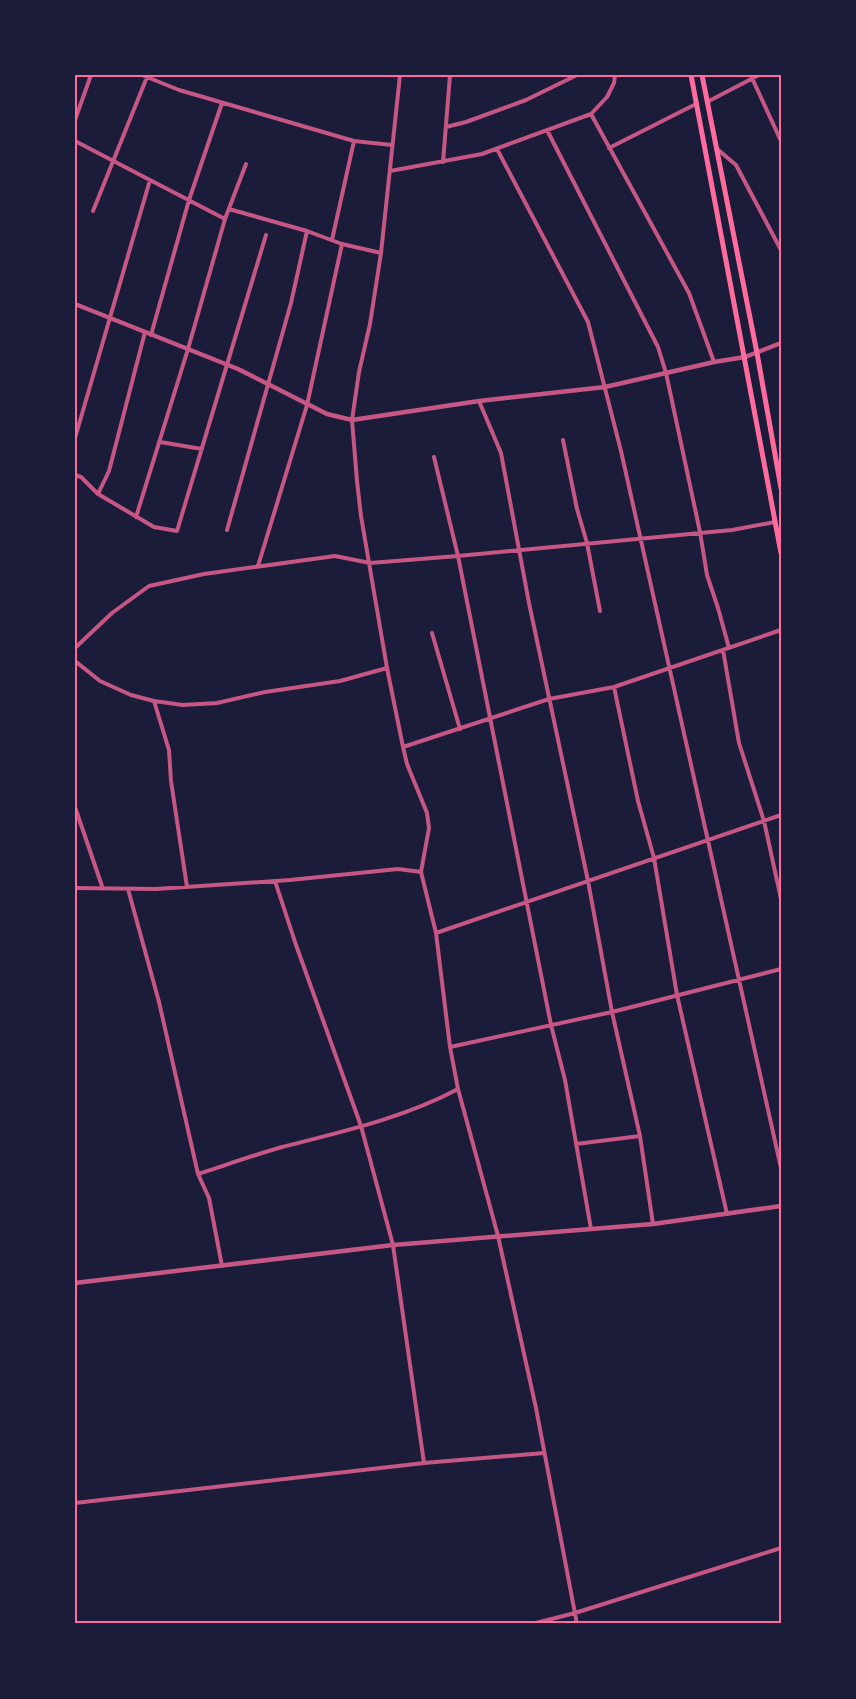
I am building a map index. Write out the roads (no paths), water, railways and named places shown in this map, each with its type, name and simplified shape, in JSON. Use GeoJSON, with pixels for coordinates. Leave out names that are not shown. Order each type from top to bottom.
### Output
{"type":"FeatureCollection","features":[{"type":"Feature","properties":{"kind":"main road"},"geometry":{"type":"LineString","coordinates":[[691,75],[781,553]]}},
{"type":"Feature","properties":{"kind":"main road"},"geometry":{"type":"LineString","coordinates":[[702,75],[781,488]]}},
{"type":"Feature","properties":{"kind":"street"},"geometry":{"type":"LineString","coordinates":[[75,120],[91,75]]}},
{"type":"Feature","properties":{"kind":"street"},"geometry":{"type":"LineString","coordinates":[[400,75],[381,253],[352,420],[362,516],[387,668],[403,747],[407,764],[427,813],[429,828],[421,872],[436,933],[450,1047],[458,1089],[498,1236],[577,1624]]}},
{"type":"Feature","properties":{"kind":"street"},"geometry":{"type":"LineString","coordinates":[[443,162],[450,75]]}},
{"type":"Feature","properties":{"kind":"street"},"geometry":{"type":"LineString","coordinates":[[446,127],[526,100],[577,75]]}},
{"type":"Feature","properties":{"kind":"street"},"geometry":{"type":"LineString","coordinates":[[390,171],[482,154],[591,114],[607,97],[615,75]]}},
{"type":"Feature","properties":{"kind":"street"},"geometry":{"type":"LineString","coordinates":[[707,102],[759,75]]}},
{"type":"Feature","properties":{"kind":"street"},"geometry":{"type":"LineString","coordinates":[[93,211],[114,161],[144,76],[179,90],[354,141],[392,145]]}},
{"type":"Feature","properties":{"kind":"street"},"geometry":{"type":"LineString","coordinates":[[752,78],[781,141]]}},
{"type":"Feature","properties":{"kind":"street"},"geometry":{"type":"LineString","coordinates":[[151,335],[189,200],[222,103]]}},
{"type":"Feature","properties":{"kind":"street"},"geometry":{"type":"LineString","coordinates":[[609,148],[696,104]]}},
{"type":"Feature","properties":{"kind":"street"},"geometry":{"type":"LineString","coordinates":[[591,114],[689,293],[714,362]]}},
{"type":"Feature","properties":{"kind":"street"},"geometry":{"type":"LineString","coordinates":[[547,130],[658,347],[666,373],[707,575],[729,648]]}},
{"type":"Feature","properties":{"kind":"street"},"geometry":{"type":"LineString","coordinates":[[75,141],[225,219]]}},
{"type":"Feature","properties":{"kind":"street"},"geometry":{"type":"LineString","coordinates":[[332,240],[354,141]]}},
{"type":"Feature","properties":{"kind":"street"},"geometry":{"type":"LineString","coordinates":[[716,148],[736,165],[781,250]]}},
{"type":"Feature","properties":{"kind":"street"},"geometry":{"type":"LineString","coordinates":[[497,149],[588,322],[670,669],[781,1168]]}},
{"type":"Feature","properties":{"kind":"street"},"geometry":{"type":"LineString","coordinates":[[136,518],[188,350],[225,219],[246,164]]}},
{"type":"Feature","properties":{"kind":"street"},"geometry":{"type":"LineString","coordinates":[[75,438],[150,180]]}},
{"type":"Feature","properties":{"kind":"street"},"geometry":{"type":"LineString","coordinates":[[229,209],[307,231],[342,244],[381,253]]}},
{"type":"Feature","properties":{"kind":"street"},"geometry":{"type":"LineString","coordinates":[[227,530],[291,303],[307,231]]}},
{"type":"Feature","properties":{"kind":"street"},"geometry":{"type":"LineString","coordinates":[[75,475],[81,477],[98,494],[136,518],[154,527],[177,531],[266,235]]}},
{"type":"Feature","properties":{"kind":"street"},"geometry":{"type":"LineString","coordinates":[[258,566],[307,405],[342,244]]}},
{"type":"Feature","properties":{"kind":"street"},"geometry":{"type":"LineString","coordinates":[[75,304],[227,365],[327,414],[352,420],[479,401],[605,387],[745,357],[781,343]]}},
{"type":"Feature","properties":{"kind":"street"},"geometry":{"type":"LineString","coordinates":[[98,494],[110,471],[145,332]]}},
{"type":"Feature","properties":{"kind":"street"},"geometry":{"type":"LineString","coordinates":[[479,401],[501,453],[549,699],[588,881],[612,1012],[640,1136],[653,1224]]}},
{"type":"Feature","properties":{"kind":"street"},"geometry":{"type":"LineString","coordinates":[[563,440],[600,610]]}},
{"type":"Feature","properties":{"kind":"street"},"geometry":{"type":"LineString","coordinates":[[160,442],[202,449]]}},
{"type":"Feature","properties":{"kind":"street"},"geometry":{"type":"LineString","coordinates":[[434,457],[458,556],[551,1025],[565,1080],[591,1229]]}},
{"type":"Feature","properties":{"kind":"street"},"geometry":{"type":"LineString","coordinates":[[75,648],[112,613],[149,586],[204,574],[335,556],[370,562],[458,556],[732,530],[775,522]]}},
{"type":"Feature","properties":{"kind":"street"},"geometry":{"type":"LineString","coordinates":[[403,747],[549,699],[614,687],[781,630]]}},
{"type":"Feature","properties":{"kind":"street"},"geometry":{"type":"LineString","coordinates":[[432,633],[460,729]]}},
{"type":"Feature","properties":{"kind":"street"},"geometry":{"type":"LineString","coordinates":[[723,650],[739,742],[764,821],[781,899]]}},
{"type":"Feature","properties":{"kind":"street"},"geometry":{"type":"LineString","coordinates":[[75,661],[100,681],[131,695],[183,705],[217,703],[265,692],[340,681],[387,668]]}},
{"type":"Feature","properties":{"kind":"street"},"geometry":{"type":"LineString","coordinates":[[614,687],[638,801],[654,858],[677,995],[727,1214]]}},
{"type":"Feature","properties":{"kind":"street"},"geometry":{"type":"LineString","coordinates":[[153,701],[169,750],[171,781],[187,887]]}},
{"type":"Feature","properties":{"kind":"street"},"geometry":{"type":"LineString","coordinates":[[75,807],[103,889]]}},
{"type":"Feature","properties":{"kind":"street"},"geometry":{"type":"LineString","coordinates":[[436,933],[781,815]]}},
{"type":"Feature","properties":{"kind":"street"},"geometry":{"type":"LineString","coordinates":[[75,888],[187,887],[398,869],[421,872]]}},
{"type":"Feature","properties":{"kind":"street"},"geometry":{"type":"LineString","coordinates":[[275,881],[361,1126],[393,1245],[424,1463]]}},
{"type":"Feature","properties":{"kind":"street"},"geometry":{"type":"LineString","coordinates":[[128,889],[159,1002],[198,1174],[209,1198],[222,1266]]}},
{"type":"Feature","properties":{"kind":"street"},"geometry":{"type":"LineString","coordinates":[[450,1047],[612,1012],[781,969]]}},
{"type":"Feature","properties":{"kind":"street"},"geometry":{"type":"LineString","coordinates":[[198,1174],[280,1148],[340,1133],[436,1101],[458,1089]]}},
{"type":"Feature","properties":{"kind":"street"},"geometry":{"type":"LineString","coordinates":[[576,1144],[640,1136]]}},
{"type":"Feature","properties":{"kind":"street"},"geometry":{"type":"LineString","coordinates":[[75,1283],[393,1245],[653,1224],[781,1206]]}},
{"type":"Feature","properties":{"kind":"street"},"geometry":{"type":"LineString","coordinates":[[75,1503],[424,1463],[544,1453]]}},
{"type":"Feature","properties":{"kind":"street"},"geometry":{"type":"LineString","coordinates":[[532,1624],[575,1613],[781,1548]]}}]}
